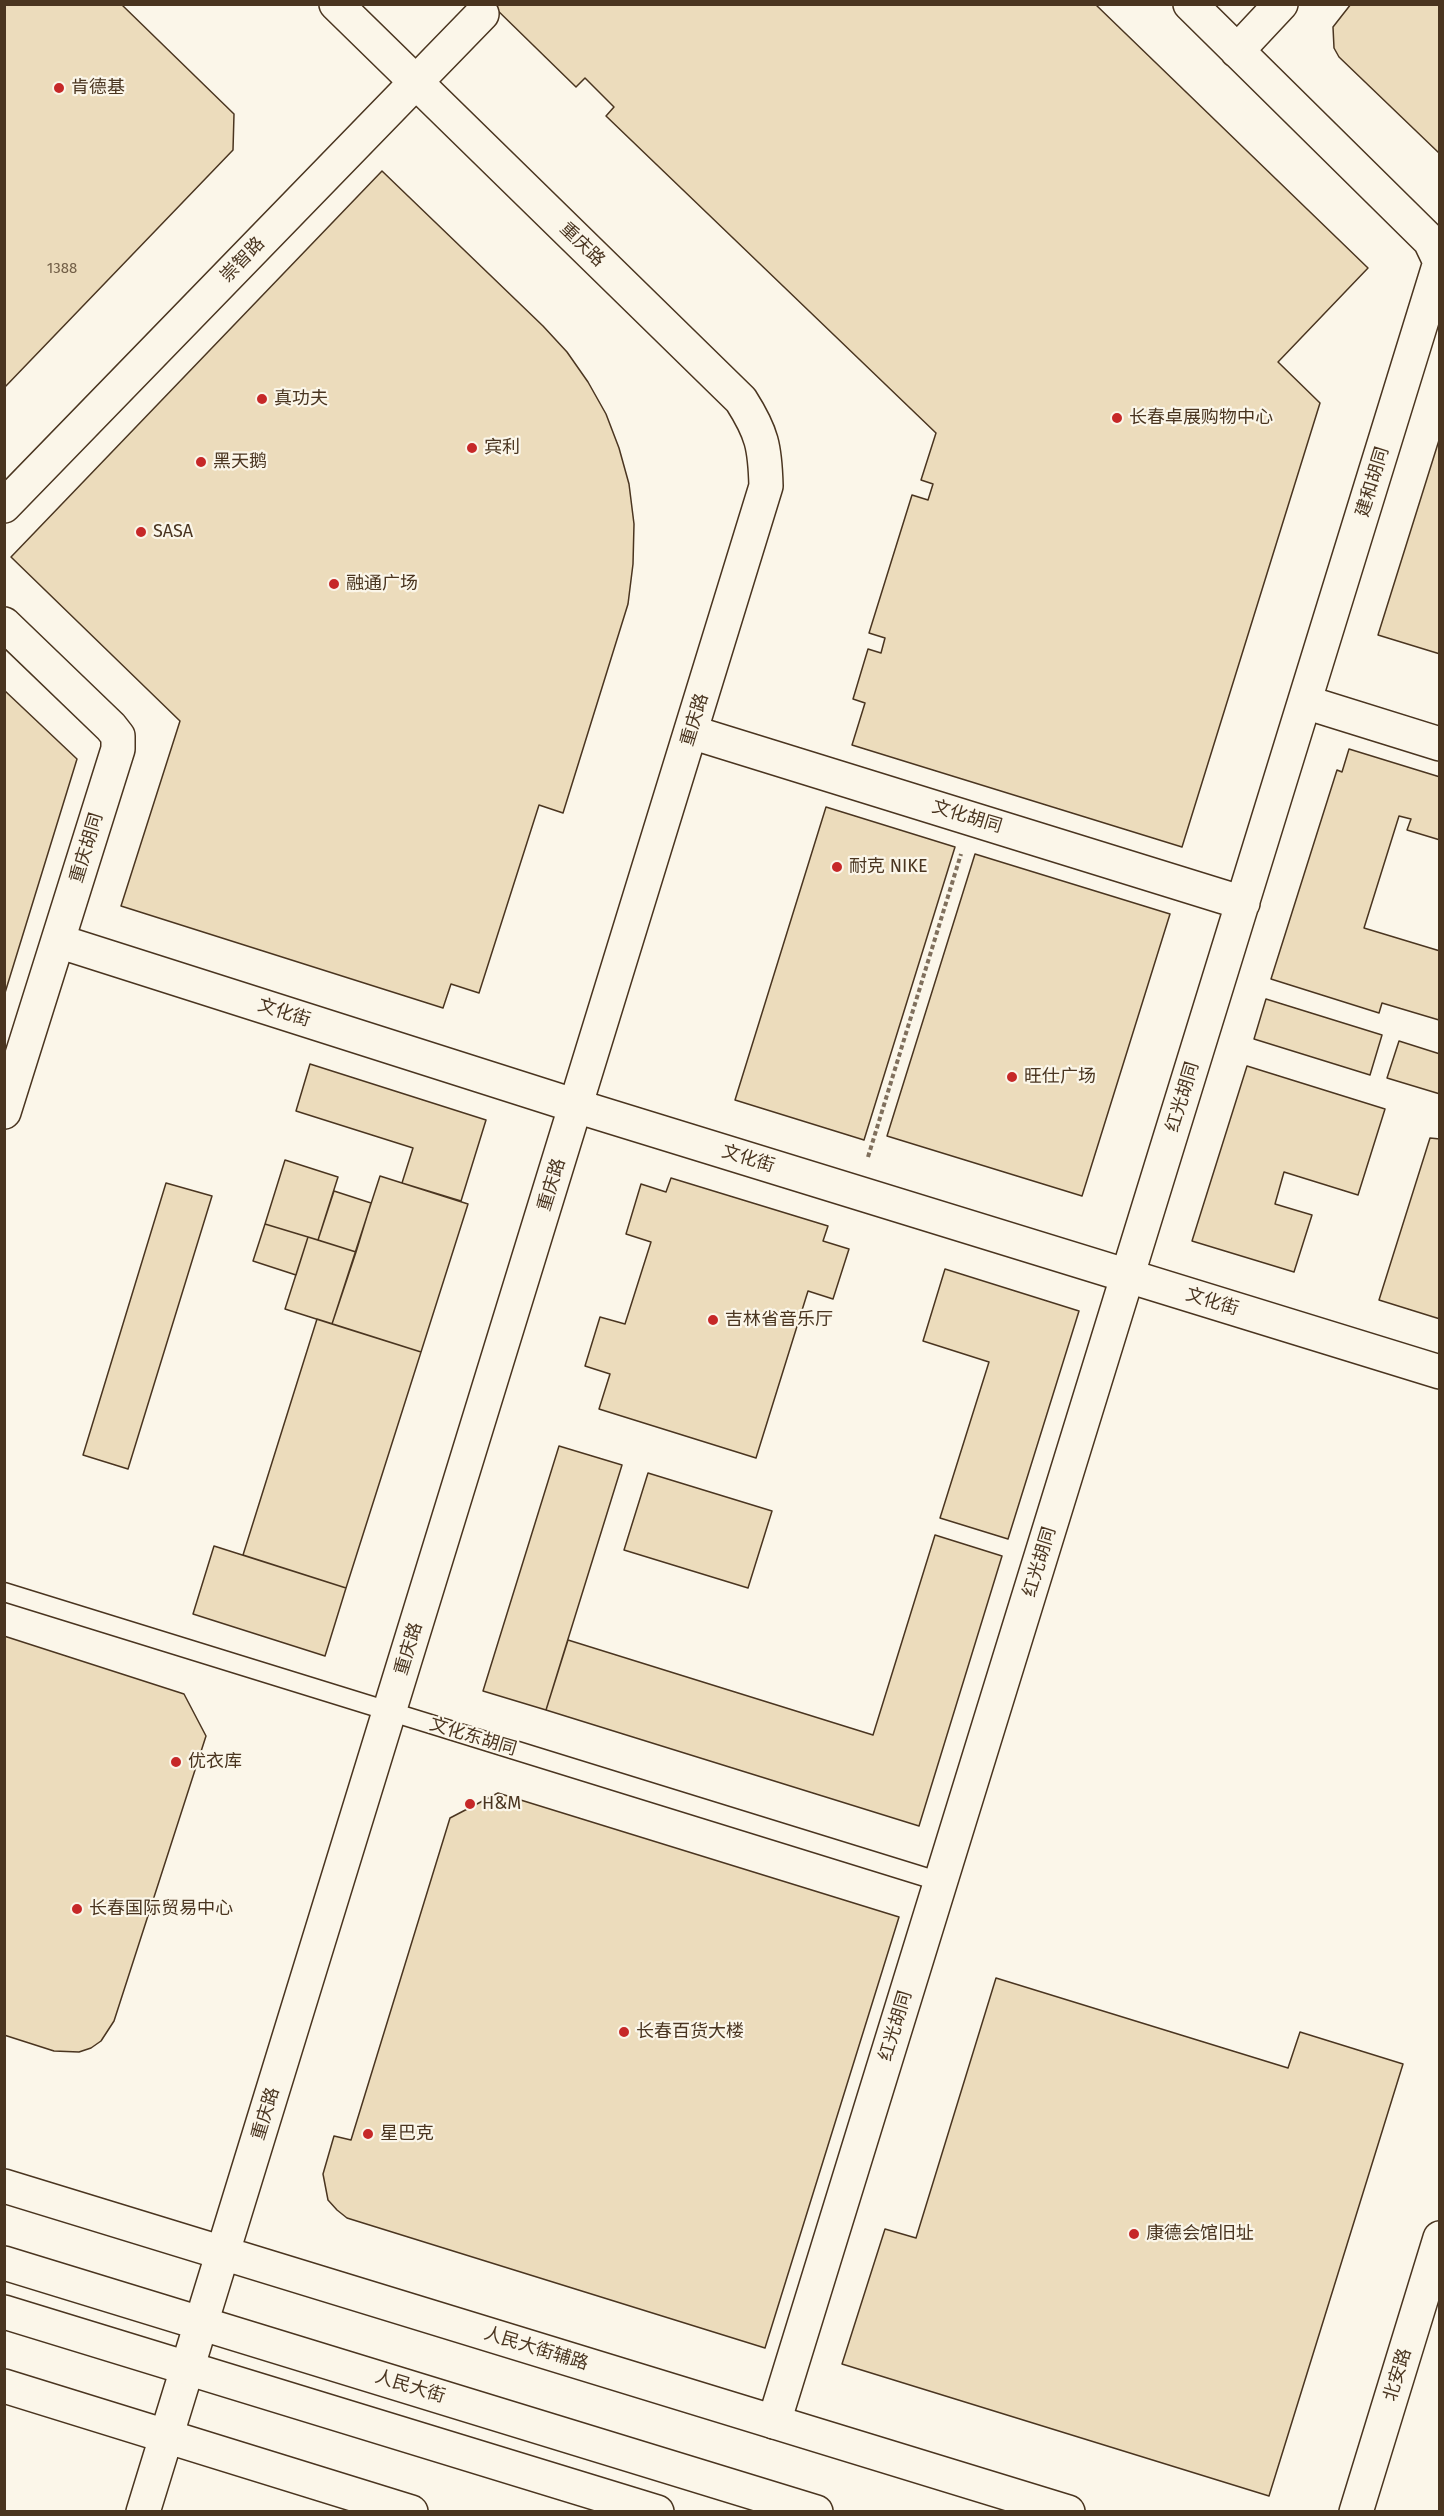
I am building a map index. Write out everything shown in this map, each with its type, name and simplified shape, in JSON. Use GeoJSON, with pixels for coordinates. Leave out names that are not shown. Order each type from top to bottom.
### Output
{"type":"FeatureCollection","features":[{"type":"Feature","properties":{"kind":"street","name":"重庆路"},"geometry":{"type":"LineString","coordinates":[[143,2511],[766,486],[765,453],[757,425],[741,400],[336,4]]}},
{"type":"Feature","properties":{"kind":"street","name":"建和胡同"},"geometry":{"type":"LineString","coordinates":[[1190,4],[1430,241],[1440,262],[1305,702]]}},
{"type":"Feature","properties":{"kind":"street"},"geometry":{"type":"LineString","coordinates":[[1237,51],[1281,4]]}},
{"type":"Feature","properties":{"kind":"street","name":"崇智路"},"geometry":{"type":"LineString","coordinates":[[4,506],[482,14]]}},
{"type":"Feature","properties":{"kind":"street","name":"重庆胡同"},"geometry":{"type":"LineString","coordinates":[[4,624],[118,736],[118,749],[4,1112]]}},
{"type":"Feature","properties":{"kind":"street"},"geometry":{"type":"LineString","coordinates":[[1305,702],[1440,744]]}},
{"type":"Feature","properties":{"kind":"street","name":"红光胡同"},"geometry":{"type":"LineString","coordinates":[[774,2421],[1305,702]]}},
{"type":"Feature","properties":{"kind":"street","name":"文化胡同"},"geometry":{"type":"LineString","coordinates":[[691,732],[1243,903]]}},
{"type":"Feature","properties":{"kind":"street","name":"文化街"},"geometry":{"type":"LineString","coordinates":[[58,941],[576,1106],[1440,1372]]}},
{"type":"Feature","properties":{"kind":"street","name":"人民大街辅路"},"geometry":{"type":"LineString","coordinates":[[4,2186],[1068,2511]]}},
{"type":"Feature","properties":{"kind":"street","name":"北安路"},"geometry":{"type":"LineString","coordinates":[[1356,2511],[1440,2238]]}},
{"type":"Feature","properties":{"kind":"street","name":"人民大街"},"geometry":{"type":"LineString","coordinates":[[4,2263],[816,2511]]}},
{"type":"Feature","properties":{"kind":"street"},"geometry":{"type":"LineString","coordinates":[[4,2312],[657,2511]]}},
{"type":"Feature","properties":{"kind":"street"},"geometry":{"type":"LineString","coordinates":[[4,2386],[411,2511]]}},
{"type":"Feature","properties":{"kind":"lane","name":"文化东胡同"},"geometry":{"type":"LineString","coordinates":[[4,1593],[941,1882]]}},
{"type":"Feature","properties":{"kind":"path"},"geometry":{"type":"LineString","coordinates":[[857,1193],[972,819]]}},
{"type":"Feature","properties":{"kind":"building"},"geometry":{"type":"Polygon","coordinates":[[[4,4],[121,4],[234,114],[233,150],[4,388],[4,4]]]}},
{"type":"Feature","properties":{"kind":"building","name":"长春卓展购物中心"},"geometry":{"type":"Polygon","coordinates":[[[491,4],[1095,4],[1368,268],[1278,362],[1320,403],[1182,847],[852,745],[865,703],[853,699],[868,649],[881,653],[885,638],[869,633],[912,495],[928,500],[933,484],[921,480],[936,433],[606,116],[614,107],[585,78],[576,87],[491,4]]]}},
{"type":"Feature","properties":{"kind":"building"},"geometry":{"type":"Polygon","coordinates":[[[1351,4],[1440,4],[1440,154],[1339,57],[1334,48],[1333,27],[1351,4]]]}},
{"type":"Feature","properties":{"kind":"building","name":"融通广场"},"geometry":{"type":"Polygon","coordinates":[[[382,171],[543,326],[567,352],[588,382],[606,414],[629,484],[634,524],[633,564],[628,604],[563,813],[539,805],[479,993],[451,984],[443,1008],[121,906],[180,721],[11,557],[382,171]]]}},
{"type":"Feature","properties":{"kind":"building"},"geometry":{"type":"Polygon","coordinates":[[[1440,437],[1440,654],[1378,635],[1440,437]]]}},
{"type":"Feature","properties":{"kind":"building"},"geometry":{"type":"Polygon","coordinates":[[[4,690],[77,759],[4,996],[4,690]]]}},
{"type":"Feature","properties":{"kind":"building"},"geometry":{"type":"Polygon","coordinates":[[[1349,749],[1440,777],[1440,840],[1407,830],[1411,819],[1399,816],[1364,928],[1440,951],[1439,1020],[1382,1003],[1379,1013],[1271,979],[1337,770],[1342,772],[1349,749]]]}},
{"type":"Feature","properties":{"kind":"building"},"geometry":{"type":"Polygon","coordinates":[[[826,807],[955,847],[864,1140],[735,1100],[826,807]]]}},
{"type":"Feature","properties":{"kind":"building","name":"旺仕广场"},"geometry":{"type":"Polygon","coordinates":[[[975,854],[1170,914],[1082,1196],[887,1136],[975,854]]]}},
{"type":"Feature","properties":{"kind":"building"},"geometry":{"type":"Polygon","coordinates":[[[1266,999],[1382,1035],[1370,1075],[1254,1039],[1266,999]]]}},
{"type":"Feature","properties":{"kind":"building"},"geometry":{"type":"Polygon","coordinates":[[[1399,1041],[1440,1054],[1440,1094],[1387,1078],[1399,1041]]]}},
{"type":"Feature","properties":{"kind":"building"},"geometry":{"type":"Polygon","coordinates":[[[310,1064],[486,1120],[461,1201],[402,1183],[413,1148],[296,1111],[310,1064]]]}},
{"type":"Feature","properties":{"kind":"building"},"geometry":{"type":"Polygon","coordinates":[[[1247,1066],[1385,1109],[1358,1195],[1284,1172],[1275,1204],[1312,1215],[1294,1272],[1192,1241],[1247,1066]]]}},
{"type":"Feature","properties":{"kind":"building"},"geometry":{"type":"Polygon","coordinates":[[[1430,1138],[1440,1139],[1440,1319],[1379,1300],[1430,1138]]]}},
{"type":"Feature","properties":{"kind":"building"},"geometry":{"type":"Polygon","coordinates":[[[285,1160],[338,1177],[318,1240],[265,1224],[285,1160]]]}},
{"type":"Feature","properties":{"kind":"building"},"geometry":{"type":"Polygon","coordinates":[[[380,1176],[468,1204],[421,1352],[332,1324],[380,1176]]]}},
{"type":"Feature","properties":{"kind":"building","name":"吉林省音乐厅"},"geometry":{"type":"Polygon","coordinates":[[[671,1178],[828,1226],[823,1241],[849,1249],[833,1299],[808,1291],[756,1458],[599,1409],[610,1374],[585,1366],[600,1317],[625,1324],[651,1242],[626,1234],[641,1184],[666,1192],[671,1178]]]}},
{"type":"Feature","properties":{"kind":"building"},"geometry":{"type":"Polygon","coordinates":[[[166,1183],[212,1196],[128,1469],[83,1455],[166,1183]]]}},
{"type":"Feature","properties":{"kind":"building"},"geometry":{"type":"Polygon","coordinates":[[[334,1191],[371,1203],[356,1252],[318,1240],[334,1191]]]}},
{"type":"Feature","properties":{"kind":"building"},"geometry":{"type":"Polygon","coordinates":[[[265,1224],[308,1237],[296,1275],[253,1261],[265,1224]]]}},
{"type":"Feature","properties":{"kind":"building"},"geometry":{"type":"Polygon","coordinates":[[[308,1237],[356,1252],[332,1324],[285,1309],[308,1237]]]}},
{"type":"Feature","properties":{"kind":"building"},"geometry":{"type":"Polygon","coordinates":[[[945,1269],[1079,1311],[1008,1539],[940,1518],[989,1362],[923,1341],[945,1269]]]}},
{"type":"Feature","properties":{"kind":"building"},"geometry":{"type":"Polygon","coordinates":[[[317,1319],[421,1352],[346,1588],[243,1555],[317,1319]]]}},
{"type":"Feature","properties":{"kind":"building"},"geometry":{"type":"Polygon","coordinates":[[[559,1446],[622,1465],[546,1710],[483,1691],[559,1446]]]}},
{"type":"Feature","properties":{"kind":"building"},"geometry":{"type":"Polygon","coordinates":[[[648,1473],[772,1511],[748,1588],[624,1550],[648,1473]]]}},
{"type":"Feature","properties":{"kind":"building"},"geometry":{"type":"Polygon","coordinates":[[[935,1535],[1002,1556],[919,1826],[546,1710],[568,1640],[873,1735],[935,1535]]]}},
{"type":"Feature","properties":{"kind":"building"},"geometry":{"type":"Polygon","coordinates":[[[214,1546],[346,1588],[325,1656],[193,1614],[214,1546]]]}},
{"type":"Feature","properties":{"kind":"building","name":"长春国际贸易中心"},"geometry":{"type":"Polygon","coordinates":[[[4,1636],[184,1694],[206,1736],[114,2021],[101,2041],[79,2052],[54,2051],[4,2035],[4,1636]]]}},
{"type":"Feature","properties":{"kind":"building","name":"长春百货大楼"},"geometry":{"type":"Polygon","coordinates":[[[498,1793],[899,1917],[765,2348],[347,2218],[328,2200],[323,2174],[334,2136],[351,2140],[450,1818],[498,1793]]]}},
{"type":"Feature","properties":{"kind":"building","name":"康德会馆旧址"},"geometry":{"type":"Polygon","coordinates":[[[996,1978],[1288,2068],[1300,2032],[1403,2064],[1269,2496],[842,2364],[885,2229],[916,2238],[996,1978]]]}},
{"type":"Feature","properties":{"kind":"place","name":"肯德基"},"geometry":{"type":"Point","coordinates":[59,88]}},
{"type":"Feature","properties":{"kind":"place","name":"真功夫"},"geometry":{"type":"Point","coordinates":[262,399]}},
{"type":"Feature","properties":{"kind":"place","name":"长春卓展购物中心"},"geometry":{"type":"Point","coordinates":[1117,418]}},
{"type":"Feature","properties":{"kind":"place","name":"宾利"},"geometry":{"type":"Point","coordinates":[472,448]}},
{"type":"Feature","properties":{"kind":"place","name":"黑天鹅"},"geometry":{"type":"Point","coordinates":[201,462]}},
{"type":"Feature","properties":{"kind":"place","name":"SASA"},"geometry":{"type":"Point","coordinates":[141,532]}},
{"type":"Feature","properties":{"kind":"place","name":"融通广场"},"geometry":{"type":"Point","coordinates":[334,584]}},
{"type":"Feature","properties":{"kind":"place","name":"耐克 NIKE"},"geometry":{"type":"Point","coordinates":[837,867]}},
{"type":"Feature","properties":{"kind":"place","name":"旺仕广场"},"geometry":{"type":"Point","coordinates":[1012,1077]}},
{"type":"Feature","properties":{"kind":"place","name":"吉林省音乐厅"},"geometry":{"type":"Point","coordinates":[713,1320]}},
{"type":"Feature","properties":{"kind":"place","name":"优衣库"},"geometry":{"type":"Point","coordinates":[176,1762]}},
{"type":"Feature","properties":{"kind":"place","name":"H&M"},"geometry":{"type":"Point","coordinates":[470,1804]}},
{"type":"Feature","properties":{"kind":"place","name":"长春国际贸易中心"},"geometry":{"type":"Point","coordinates":[77,1909]}},
{"type":"Feature","properties":{"kind":"place","name":"长春百货大楼"},"geometry":{"type":"Point","coordinates":[624,2032]}},
{"type":"Feature","properties":{"kind":"place","name":"星巴克"},"geometry":{"type":"Point","coordinates":[368,2134]}},
{"type":"Feature","properties":{"kind":"place","name":"康德会馆旧址"},"geometry":{"type":"Point","coordinates":[1134,2234]}}]}
